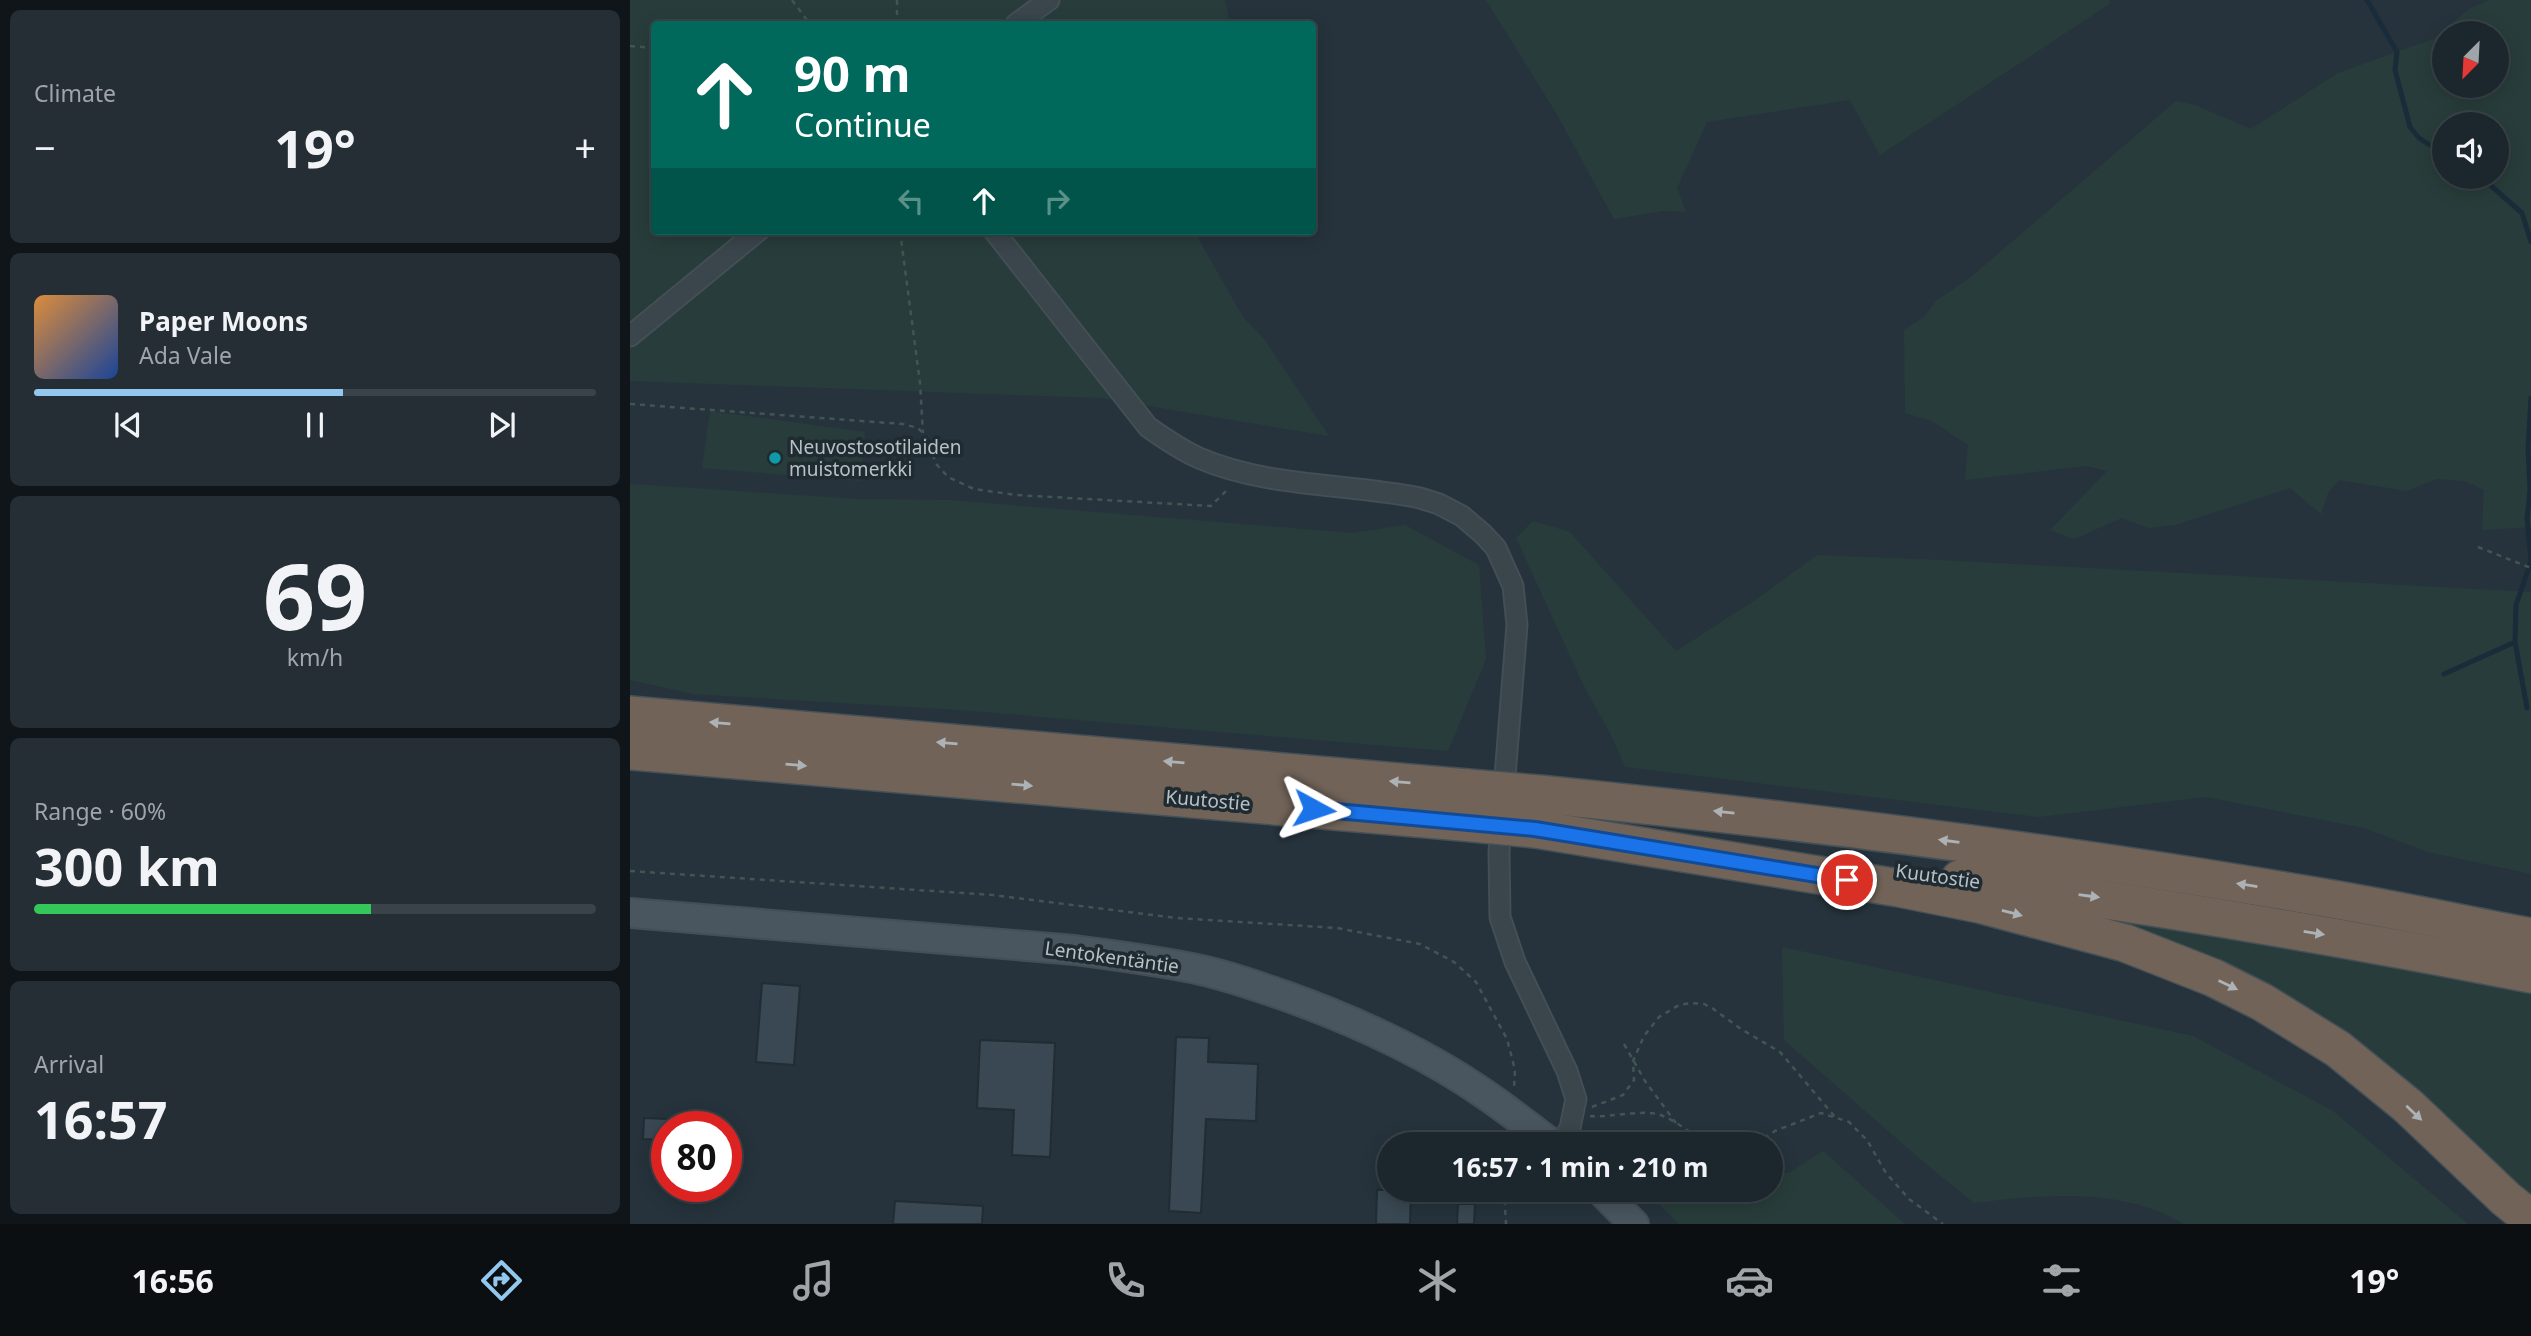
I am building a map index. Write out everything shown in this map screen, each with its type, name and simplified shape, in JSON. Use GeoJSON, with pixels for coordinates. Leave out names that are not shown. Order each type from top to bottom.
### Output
{"type":"FeatureCollection","features":[{"type":"Feature","properties":{"kind":"highway","name":"Kuutostie"},"geometry":{"type":"LineString","coordinates":[[630,715],[1465,805]]}},
{"type":"Feature","properties":{"kind":"highway","name":"Kuutostie"},"geometry":{"type":"LineString","coordinates":[[630,751],[1537,811],[1782,819],[2091,860],[2309,895],[2531,937]]}},
{"type":"Feature","properties":{"kind":"highway","name":"Kuutostie"},"geometry":{"type":"LineString","coordinates":[[1537,811],[1853,865],[2103,898],[2365,942],[2531,974]]}},
{"type":"Feature","properties":{"kind":"highway"},"geometry":{"type":"LineString","coordinates":[[1537,811],[1979,904],[2125,943],[2214,978],[2262,1002],[2338,1049],[2408,1106],[2506,1199],[2531,1219]]}},
{"type":"Feature","properties":{"kind":"highway"},"geometry":{"type":"LineString","coordinates":[[2309,895],[2531,926]]}},
{"type":"Feature","properties":{"kind":"street"},"geometry":{"type":"LineString","coordinates":[[1020,21],[1049,0]]}},
{"type":"Feature","properties":{"kind":"street"},"geometry":{"type":"LineString","coordinates":[[630,336],[753,235]]}},
{"type":"Feature","properties":{"kind":"street"},"geometry":{"type":"LineString","coordinates":[[997,235],[1149,428],[1171,443],[1198,458],[1233,471],[1275,480],[1420,498],[1440,504],[1462,516],[1496,548],[1513,586],[1517,625],[1499,852],[1500,917],[1527,990],[1567,1071],[1576,1099],[1568,1132]]}},
{"type":"Feature","properties":{"kind":"street","name":"Lentokentäntie"},"geometry":{"type":"LineString","coordinates":[[630,913],[1075,950],[1203,970],[1319,1008],[1379,1034],[1482,1092],[1536,1132]]}},
{"type":"Feature","properties":{"kind":"street"},"geometry":{"type":"LineString","coordinates":[[1612,1202],[1634,1224]]}},
{"type":"Feature","properties":{"kind":"path"},"geometry":{"type":"LineString","coordinates":[[792,0],[808,21]]}},
{"type":"Feature","properties":{"kind":"path"},"geometry":{"type":"LineString","coordinates":[[897,0],[897,21]]}},
{"type":"Feature","properties":{"kind":"path"},"geometry":{"type":"LineString","coordinates":[[630,46],[651,48]]}},
{"type":"Feature","properties":{"kind":"path"},"geometry":{"type":"LineString","coordinates":[[901,235],[920,383],[923,433],[937,465],[948,477],[974,489],[1016,495],[1211,506],[1234,481]]}},
{"type":"Feature","properties":{"kind":"path"},"geometry":{"type":"LineString","coordinates":[[630,404],[903,424],[918,428],[923,433]]}},
{"type":"Feature","properties":{"kind":"path"},"geometry":{"type":"LineString","coordinates":[[2478,547],[2531,568]]}},
{"type":"Feature","properties":{"kind":"path"},"geometry":{"type":"LineString","coordinates":[[630,871],[993,895],[1176,918],[1337,928],[1420,944],[1454,962],[1476,982],[1507,1039],[1515,1070],[1513,1092]]}},
{"type":"Feature","properties":{"kind":"path"},"geometry":{"type":"LineString","coordinates":[[1574,1115],[1623,1095],[1634,1080],[1633,1061],[1644,1036],[1659,1017],[1679,1005],[1704,1004],[1760,1042],[1780,1052],[1835,1117]]}},
{"type":"Feature","properties":{"kind":"path"},"geometry":{"type":"LineString","coordinates":[[1624,1044],[1678,1126]]}},
{"type":"Feature","properties":{"kind":"path"},"geometry":{"type":"LineString","coordinates":[[1574,1115],[1609,1118],[1636,1113],[1661,1114],[1689,1132]]}},
{"type":"Feature","properties":{"kind":"path"},"geometry":{"type":"LineString","coordinates":[[1774,1132],[1821,1113],[1849,1122],[1867,1140],[1886,1173],[1909,1199],[1943,1224]]}},
{"type":"Feature","properties":{"kind":"path"},"geometry":{"type":"LineString","coordinates":[[1505,1202],[1506,1224]]}},
{"type":"Feature","properties":{"kind":"green space"},"geometry":{"type":"Polygon","coordinates":[[[630,0],[1225,0],[1229,21],[651,21],[651,235],[1196,235],[1243,317],[1264,339],[1329,436],[1101,398],[630,381],[630,0]]]}},
{"type":"Feature","properties":{"kind":"green space"},"geometry":{"type":"Polygon","coordinates":[[[1486,0],[2109,0],[2111,3],[1880,155],[1850,100],[1707,122],[1677,188],[1686,212],[1663,211],[1614,219],[1555,111],[1486,0]]]}},
{"type":"Feature","properties":{"kind":"green space"},"geometry":{"type":"Polygon","coordinates":[[[2490,0],[2531,0],[2531,527],[2482,530],[2484,490],[2465,481],[2436,479],[2407,491],[2339,480],[2328,493],[2321,514],[2290,488],[2175,525],[2149,528],[2122,518],[2074,539],[2050,530],[2107,471],[2087,466],[1965,480],[1968,445],[1932,421],[1905,413],[1904,330],[1924,317],[1937,300],[1971,277],[2176,101],[2195,105],[2251,129],[2338,73],[2432,39],[2432,98],[2510,98],[2510,21],[2455,21],[2469,9],[2490,0]]]}},
{"type":"Feature","properties":{"kind":"green space"},"geometry":{"type":"Polygon","coordinates":[[[710,411],[865,432],[861,481],[702,468],[710,411]]]}},
{"type":"Feature","properties":{"kind":"green space"},"geometry":{"type":"Polygon","coordinates":[[[630,484],[859,499],[950,500],[1352,533],[1405,525],[1479,565],[1486,659],[1448,751],[960,710],[693,694],[630,680],[630,484]]]}},
{"type":"Feature","properties":{"kind":"green space"},"geometry":{"type":"Polygon","coordinates":[[[1533,521],[1570,532],[1676,651],[1760,597],[1817,555],[2531,592],[2531,874],[2428,852],[2364,828],[2206,797],[2039,817],[1625,767],[1583,684],[1516,538],[1533,521]]]}},
{"type":"Feature","properties":{"kind":"green space"},"geometry":{"type":"Polygon","coordinates":[[[2092,913],[2531,991],[2531,1202],[2470,1144],[2092,921],[2092,913]]]}},
{"type":"Feature","properties":{"kind":"green space"},"geometry":{"type":"Polygon","coordinates":[[[1782,947],[2193,1036],[2333,1111],[2468,1224],[2184,1224],[2160,1212],[2134,1204],[2082,1196],[1974,1203],[1784,1040],[1782,947]]]}},
{"type":"Feature","properties":{"kind":"green space"},"geometry":{"type":"Polygon","coordinates":[[[1823,1151],[1905,1224],[1679,1224],[1657,1202],[1783,1202],[1783,1173],[1789,1173],[1823,1151]]]}},
{"type":"Feature","properties":{"kind":"building"},"geometry":{"type":"Polygon","coordinates":[[[762,983],[800,986],[794,1065],[756,1062],[762,983]]]}},
{"type":"Feature","properties":{"kind":"building"},"geometry":{"type":"Polygon","coordinates":[[[1176,1037],[1209,1038],[1208,1062],[1258,1064],[1256,1121],[1206,1119],[1201,1213],[1169,1211],[1176,1037]]]}},
{"type":"Feature","properties":{"kind":"building"},"geometry":{"type":"Polygon","coordinates":[[[980,1040],[1055,1043],[1050,1157],[1012,1155],[1014,1110],[977,1108],[980,1040]]]}},
{"type":"Feature","properties":{"kind":"building"},"geometry":{"type":"Polygon","coordinates":[[[644,1118],[651,1118],[651,1139],[643,1139],[644,1118]]]}},
{"type":"Feature","properties":{"kind":"building"},"geometry":{"type":"Polygon","coordinates":[[[1377,1190],[1377,1202],[1411,1202],[1410,1224],[1376,1224],[1377,1190]]]}},
{"type":"Feature","properties":{"kind":"building"},"geometry":{"type":"Polygon","coordinates":[[[895,1201],[983,1206],[982,1224],[893,1224],[895,1201]]]}},
{"type":"Feature","properties":{"kind":"building"},"geometry":{"type":"Polygon","coordinates":[[[1458,1204],[1475,1204],[1474,1224],[1457,1224],[1458,1204]]]}},
{"type":"Feature","properties":{"kind":"waterway"},"geometry":{"type":"LineString","coordinates":[[2367,0],[2397,52],[2395,70],[2410,127],[2419,138],[2432,146]]}},
{"type":"Feature","properties":{"kind":"waterway"},"geometry":{"type":"LineString","coordinates":[[2495,189],[2522,213],[2531,242]]}},
{"type":"Feature","properties":{"kind":"waterway"},"geometry":{"type":"LineString","coordinates":[[2527,708],[2515,642],[2516,605],[2531,561],[2527,519],[2531,398]]}},
{"type":"Feature","properties":{"kind":"waterway"},"geometry":{"type":"LineString","coordinates":[[2444,674],[2515,642]]}},
{"type":"Feature","properties":{"kind":"place","name":"Neuvostosotilaiden muistomerkki"},"geometry":{"type":"Point","coordinates":[775,458]}},
{"type":"Feature","properties":{"kind":"route"},"geometry":{"type":"LineString","coordinates":[[1314,809],[1535,829],[1847,880]]}}]}
